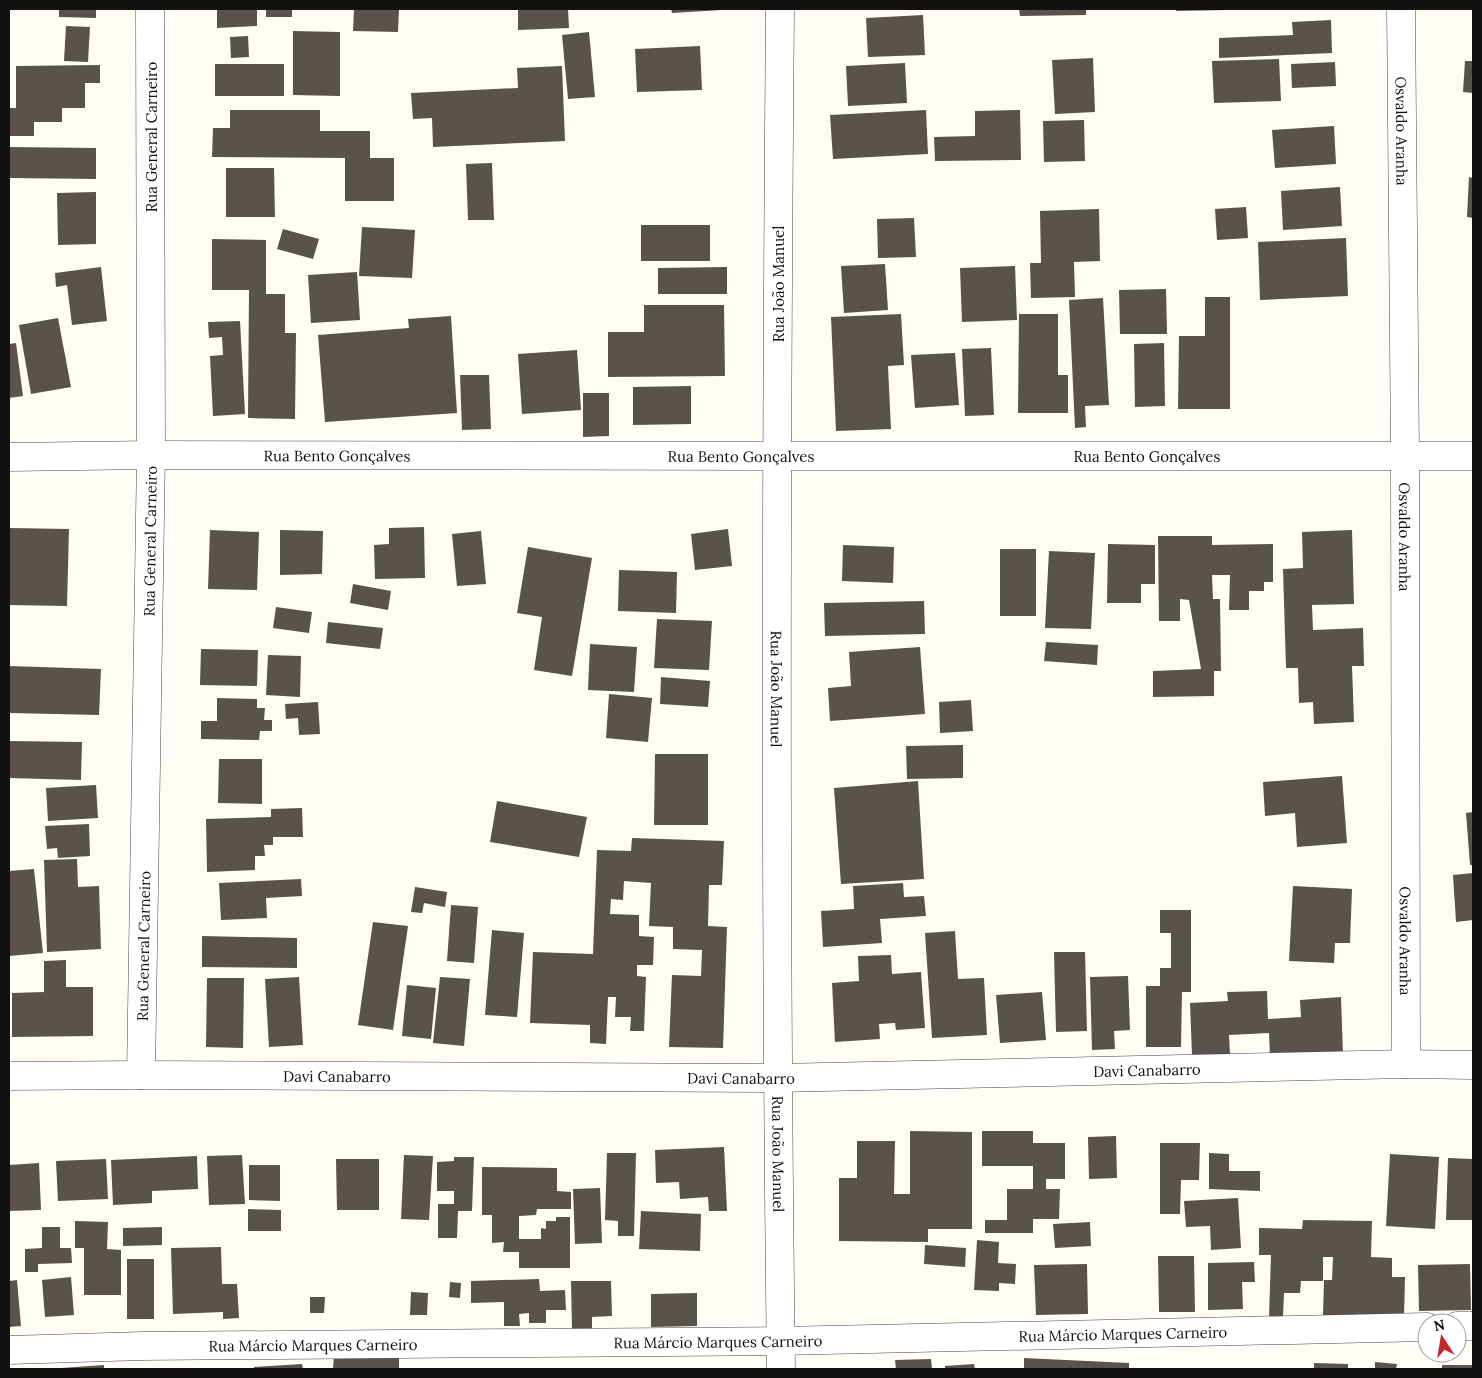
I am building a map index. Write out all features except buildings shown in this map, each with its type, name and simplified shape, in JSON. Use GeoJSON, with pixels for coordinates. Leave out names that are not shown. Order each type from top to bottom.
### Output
{"type":"FeatureCollection","features":[{"type":"Feature","properties":{"kind":"street","name":"Rua General Carneiro"},"geometry":{"type":"LineString","coordinates":[[141,1075],[152,455],[150,9]]}},
{"type":"Feature","properties":{"kind":"street","name":"Rua João Manuel"},"geometry":{"type":"LineString","coordinates":[[780,9],[776,456],[777,1078],[781,1369]]}},
{"type":"Feature","properties":{"kind":"street","name":"Osvaldo Aranha"},"geometry":{"type":"LineString","coordinates":[[1401,9],[1405,455],[1406,1064]]}},
{"type":"Feature","properties":{"kind":"street","name":"Rua Bento Gonçalves"},"geometry":{"type":"LineString","coordinates":[[9,457],[152,455],[1473,456]]}},
{"type":"Feature","properties":{"kind":"street","name":"Davi Canabarro"},"geometry":{"type":"LineString","coordinates":[[9,1076],[777,1078],[1406,1064],[1473,1065]]}},
{"type":"Feature","properties":{"kind":"street","name":"Rua Márcio Marques Carneiro"},"geometry":{"type":"LineString","coordinates":[[9,1350],[163,1346],[780,1341],[1417,1327]]}}]}
